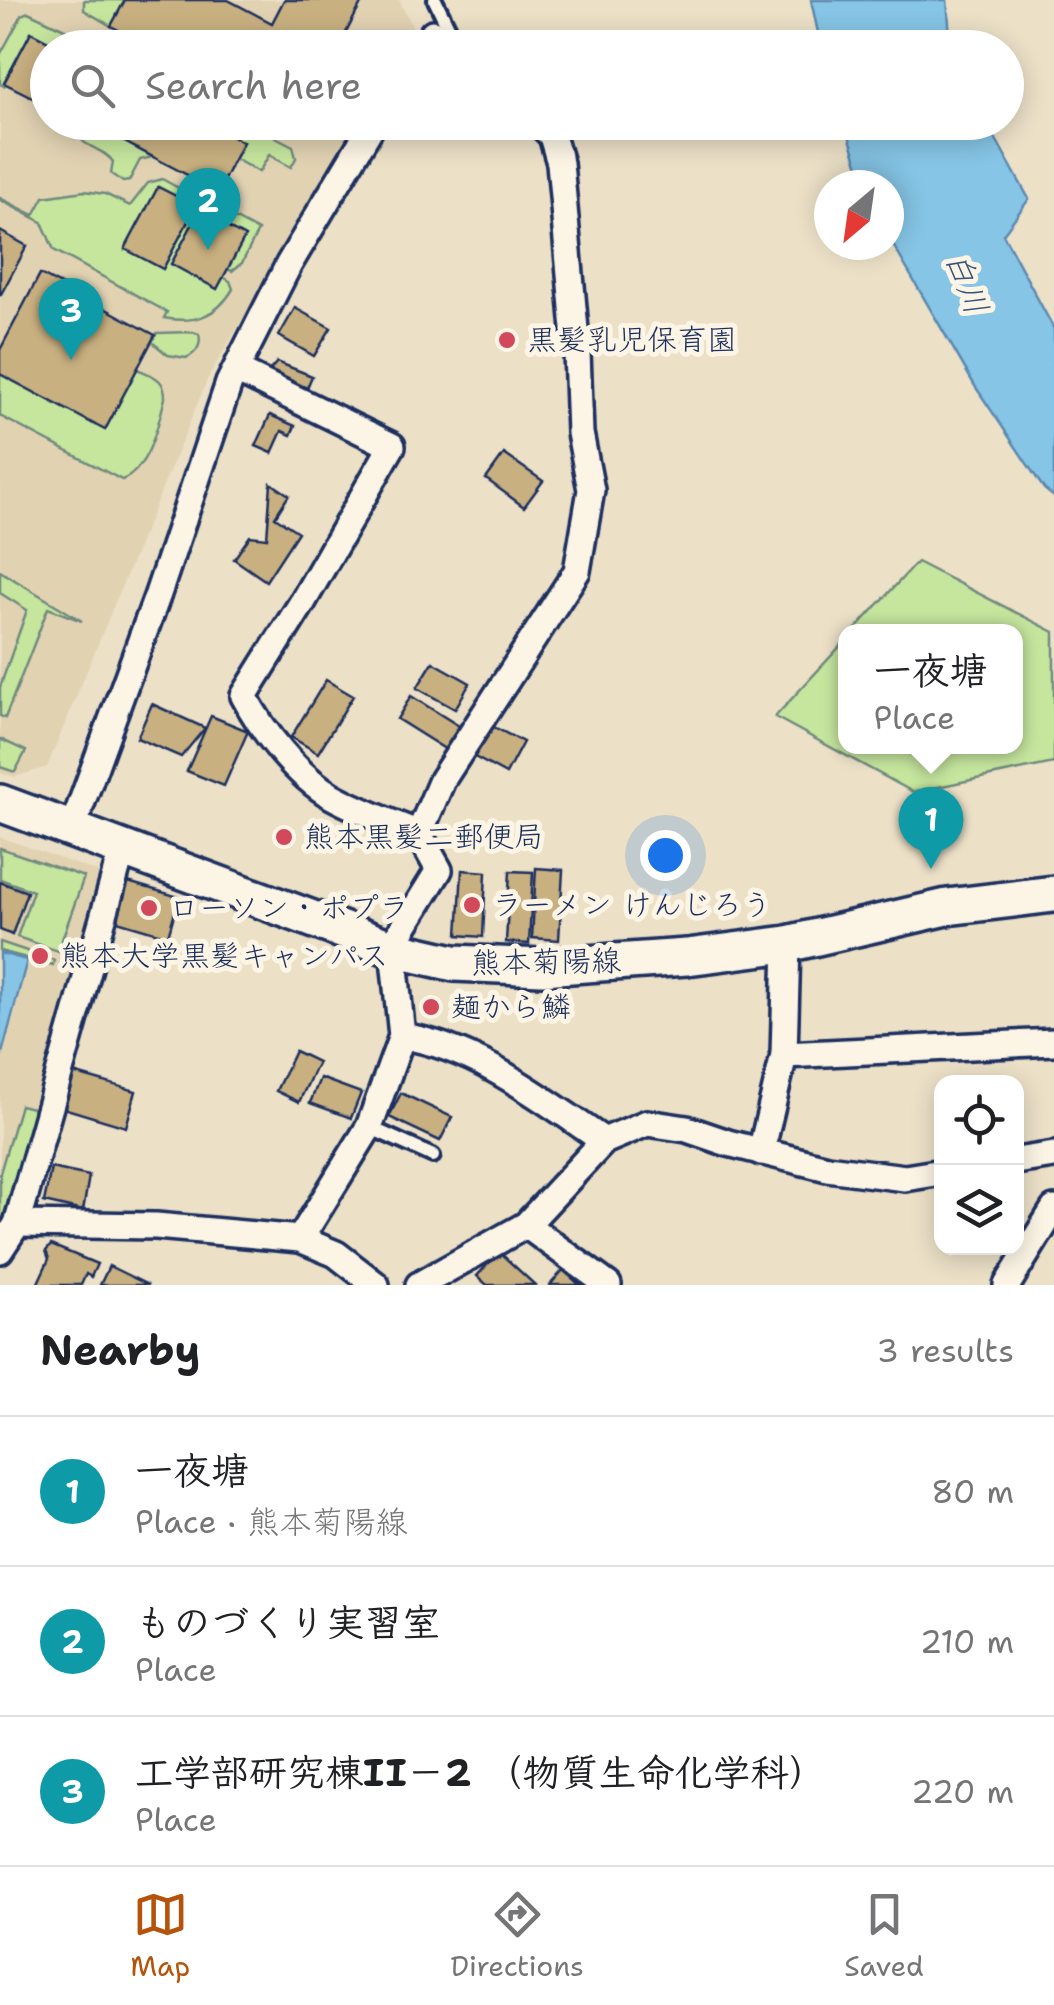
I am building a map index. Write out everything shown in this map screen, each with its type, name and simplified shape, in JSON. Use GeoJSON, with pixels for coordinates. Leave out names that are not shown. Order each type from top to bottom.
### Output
{"type":"FeatureCollection","features":[{"type":"Feature","properties":{"kind":"main road","name":"熊本菊陽線"},"geometry":{"type":"LineString","coordinates":[[0,803],[393,949],[454,964],[542,967],[687,957],[787,944],[947,907],[1054,894]]}},
{"type":"Feature","properties":{"kind":"street"},"geometry":{"type":"LineString","coordinates":[[72,829],[236,370],[290,264],[363,140]]}},
{"type":"Feature","properties":{"kind":"street"},"geometry":{"type":"LineString","coordinates":[[418,834],[442,780],[577,572],[590,490],[580,433],[560,163],[553,140]]}},
{"type":"Feature","properties":{"kind":"street"},"geometry":{"type":"LineString","coordinates":[[236,370],[392,446],[244,696],[296,766],[330,795],[418,834],[439,870],[393,949],[402,1036],[370,1127],[300,1239]]}},
{"type":"Feature","properties":{"kind":"street"},"geometry":{"type":"LineString","coordinates":[[0,1250],[17,1224],[123,847]]}},
{"type":"Feature","properties":{"kind":"street"},"geometry":{"type":"LineString","coordinates":[[762,1152],[784,1055],[787,944]]}},
{"type":"Feature","properties":{"kind":"street"},"geometry":{"type":"LineString","coordinates":[[402,1036],[434,1041],[470,1058],[604,1141]]}},
{"type":"Feature","properties":{"kind":"street"},"geometry":{"type":"LineString","coordinates":[[784,1055],[1054,1042]]}},
{"type":"Feature","properties":{"kind":"street"},"geometry":{"type":"LineString","coordinates":[[419,1285],[526,1225],[604,1141],[647,1123],[687,1129],[826,1168],[904,1178],[934,1173]]}},
{"type":"Feature","properties":{"kind":"street"},"geometry":{"type":"LineString","coordinates":[[1024,1160],[1054,1155]]}},
{"type":"Feature","properties":{"kind":"street"},"geometry":{"type":"LineString","coordinates":[[1007,1285],[1054,1209]]}},
{"type":"Feature","properties":{"kind":"street"},"geometry":{"type":"LineString","coordinates":[[17,1224],[156,1226],[300,1239],[336,1254],[376,1285]]}},
{"type":"Feature","properties":{"kind":"street"},"geometry":{"type":"LineString","coordinates":[[526,1225],[608,1285]]}},
{"type":"Feature","properties":{"kind":"lane"},"geometry":{"type":"LineString","coordinates":[[435,0],[449,30]]}},
{"type":"Feature","properties":{"kind":"lane"},"geometry":{"type":"LineString","coordinates":[[370,1127],[432,1156]]}},
{"type":"Feature","properties":{"kind":"shaded area"},"geometry":{"type":"Polygon","coordinates":[[[0,0],[399,0],[412,30],[30,30],[30,140],[348,140],[208,378],[47,767],[15,777],[0,773],[0,0]]]}},
{"type":"Feature","properties":{"kind":"shaded area","name":"熊本大学黒髪キャンパス"},"geometry":{"type":"Polygon","coordinates":[[[0,837],[103,874],[0,1231],[0,837]]]}},
{"type":"Feature","properties":{"kind":"green space"},"geometry":{"type":"Polygon","coordinates":[[[84,0],[125,0],[111,26],[84,10],[84,0]]]}},
{"type":"Feature","properties":{"kind":"green space"},"geometry":{"type":"Polygon","coordinates":[[[28,12],[67,30],[30,30],[4,86],[0,84],[0,55],[22,15],[28,12]]]}},
{"type":"Feature","properties":{"kind":"green space"},"geometry":{"type":"Polygon","coordinates":[[[122,140],[152,157],[140,160],[129,181],[123,182],[111,174],[113,162],[109,157],[84,142],[122,140]]]}},
{"type":"Feature","properties":{"kind":"green space"},"geometry":{"type":"Polygon","coordinates":[[[239,140],[281,140],[293,146],[296,158],[291,167],[269,155],[259,172],[235,159],[243,142],[239,140]]]}},
{"type":"Feature","properties":{"kind":"green space"},"geometry":{"type":"Polygon","coordinates":[[[162,179],[258,231],[242,263],[232,271],[227,269],[244,237],[199,212],[223,277],[233,289],[220,306],[204,316],[186,320],[164,318],[167,312],[54,250],[42,222],[0,200],[34,215],[44,197],[84,191],[105,194],[130,206],[148,183],[162,179]],[[159,187],[126,249],[195,207],[159,187]]]}},
{"type":"Feature","properties":{"kind":"green space"},"geometry":{"type":"Polygon","coordinates":[[[157,333],[199,334],[199,345],[186,358],[168,355],[152,342],[157,333]]]}},
{"type":"Feature","properties":{"kind":"green space"},"geometry":{"type":"Polygon","coordinates":[[[137,369],[161,382],[165,398],[146,456],[122,480],[0,416],[0,374],[105,429],[137,369]]]}},
{"type":"Feature","properties":{"kind":"green space"},"geometry":{"type":"Polygon","coordinates":[[[917,562],[1054,632],[1054,763],[913,792],[843,754],[1023,754],[1023,624],[860,624],[917,562]]]}},
{"type":"Feature","properties":{"kind":"green space"},"geometry":{"type":"Polygon","coordinates":[[[0,571],[82,621],[48,608],[5,718],[0,716],[0,687],[27,610],[0,593],[0,571]]]}},
{"type":"Feature","properties":{"kind":"green space"},"geometry":{"type":"Polygon","coordinates":[[[838,649],[838,751],[775,717],[838,649]]]}},
{"type":"Feature","properties":{"kind":"green space"},"geometry":{"type":"Polygon","coordinates":[[[0,739],[26,751],[15,772],[0,767],[0,739]]]}},
{"type":"Feature","properties":{"kind":"green space"},"geometry":{"type":"Polygon","coordinates":[[[0,848],[84,877],[58,951],[17,937],[33,891],[0,879],[0,848]]]}},
{"type":"Feature","properties":{"kind":"green space"},"geometry":{"type":"Polygon","coordinates":[[[0,942],[54,960],[53,965],[0,951],[0,942]]]}},
{"type":"Feature","properties":{"kind":"green space"},"geometry":{"type":"Polygon","coordinates":[[[20,1105],[36,1109],[0,1227],[0,1173],[20,1105]]]}},
{"type":"Feature","properties":{"kind":"water"},"geometry":{"type":"Polygon","coordinates":[[[811,0],[947,0],[950,30],[817,30],[811,0]]]}},
{"type":"Feature","properties":{"kind":"water","name":"白川"},"geometry":{"type":"Polygon","coordinates":[[[850,140],[996,140],[1029,199],[1003,234],[1054,329],[1054,497],[1044,489],[975,386],[902,260],[904,170],[860,170],[850,140]]]}},
{"type":"Feature","properties":{"kind":"water"},"geometry":{"type":"Polygon","coordinates":[[[0,953],[27,960],[0,1061],[0,953]]]}},
{"type":"Feature","properties":{"kind":"building"},"geometry":{"type":"Polygon","coordinates":[[[125,0],[228,0],[272,23],[284,0],[363,0],[347,30],[118,30],[111,26],[125,0]]]}},
{"type":"Feature","properties":{"kind":"building"},"geometry":{"type":"Polygon","coordinates":[[[30,34],[30,96],[4,83],[30,34]]]}},
{"type":"Feature","properties":{"kind":"building"},"geometry":{"type":"Polygon","coordinates":[[[121,140],[239,140],[243,142],[218,191],[121,140]]]}},
{"type":"Feature","properties":{"kind":"building"},"geometry":{"type":"Polygon","coordinates":[[[158,187],[196,206],[163,269],[125,249],[158,187]]]}},
{"type":"Feature","properties":{"kind":"building"},"geometry":{"type":"Polygon","coordinates":[[[199,212],[245,237],[217,289],[171,264],[199,212]]]}},
{"type":"Feature","properties":{"kind":"building"},"geometry":{"type":"Polygon","coordinates":[[[0,231],[27,246],[0,296],[0,231]]]}},
{"type":"Feature","properties":{"kind":"building"},"geometry":{"type":"Polygon","coordinates":[[[40,274],[155,335],[105,430],[0,374],[0,350],[40,274]]]}},
{"type":"Feature","properties":{"kind":"building"},"geometry":{"type":"Polygon","coordinates":[[[295,308],[331,328],[314,356],[279,336],[295,308]]]}},
{"type":"Feature","properties":{"kind":"building"},"geometry":{"type":"Polygon","coordinates":[[[277,362],[312,376],[304,395],[263,378],[277,362]]]}},
{"type":"Feature","properties":{"kind":"building"},"geometry":{"type":"Polygon","coordinates":[[[270,415],[295,426],[291,435],[282,431],[272,453],[256,446],[270,415]]]}},
{"type":"Feature","properties":{"kind":"building"},"geometry":{"type":"Polygon","coordinates":[[[504,454],[543,481],[524,507],[486,479],[504,454]]]}},
{"type":"Feature","properties":{"kind":"building"},"geometry":{"type":"Polygon","coordinates":[[[271,483],[289,495],[275,517],[298,532],[266,581],[234,559],[250,536],[267,538],[271,483]]]}},
{"type":"Feature","properties":{"kind":"building"},"geometry":{"type":"Polygon","coordinates":[[[433,662],[470,683],[455,709],[417,688],[433,662]]]}},
{"type":"Feature","properties":{"kind":"building"},"geometry":{"type":"Polygon","coordinates":[[[326,680],[353,696],[318,753],[291,737],[326,680]]]}},
{"type":"Feature","properties":{"kind":"building"},"geometry":{"type":"Polygon","coordinates":[[[411,696],[462,728],[448,751],[397,719],[411,696]]]}},
{"type":"Feature","properties":{"kind":"building"},"geometry":{"type":"Polygon","coordinates":[[[152,704],[205,728],[181,757],[137,738],[152,704]]]}},
{"type":"Feature","properties":{"kind":"building"},"geometry":{"type":"Polygon","coordinates":[[[211,716],[248,731],[224,786],[187,771],[211,716]]]}},
{"type":"Feature","properties":{"kind":"building"},"geometry":{"type":"Polygon","coordinates":[[[488,724],[523,742],[506,774],[471,755],[488,724]]]}},
{"type":"Feature","properties":{"kind":"building"},"geometry":{"type":"Polygon","coordinates":[[[536,868],[563,870],[559,940],[532,938],[536,868]]]}},
{"type":"Feature","properties":{"kind":"building"},"geometry":{"type":"Polygon","coordinates":[[[462,870],[486,872],[483,937],[458,935],[462,870]]]}},
{"type":"Feature","properties":{"kind":"building"},"geometry":{"type":"Polygon","coordinates":[[[510,871],[533,872],[529,944],[506,942],[510,871]]]}},
{"type":"Feature","properties":{"kind":"building"},"geometry":{"type":"Polygon","coordinates":[[[0,882],[27,892],[12,935],[0,930],[0,882]]]}},
{"type":"Feature","properties":{"kind":"building"},"geometry":{"type":"Polygon","coordinates":[[[128,882],[179,897],[168,936],[117,921],[128,882]]]}},
{"type":"Feature","properties":{"kind":"building"},"geometry":{"type":"Polygon","coordinates":[[[295,1051],[318,1062],[299,1102],[276,1091],[295,1051]]]}},
{"type":"Feature","properties":{"kind":"building"},"geometry":{"type":"Polygon","coordinates":[[[73,1073],[136,1091],[126,1127],[63,1108],[73,1073]]]}},
{"type":"Feature","properties":{"kind":"building"},"geometry":{"type":"Polygon","coordinates":[[[320,1078],[361,1093],[351,1118],[310,1103],[320,1078]]]}},
{"type":"Feature","properties":{"kind":"building"},"geometry":{"type":"Polygon","coordinates":[[[401,1093],[452,1117],[440,1141],[389,1117],[401,1093]]]}},
{"type":"Feature","properties":{"kind":"building"},"geometry":{"type":"Polygon","coordinates":[[[51,1168],[89,1176],[83,1211],[44,1202],[51,1168]]]}},
{"type":"Feature","properties":{"kind":"building"},"geometry":{"type":"Polygon","coordinates":[[[51,1245],[97,1264],[91,1277],[86,1274],[81,1285],[37,1285],[51,1245]]]}},
{"type":"Feature","properties":{"kind":"building"},"geometry":{"type":"Polygon","coordinates":[[[499,1252],[535,1285],[487,1285],[477,1276],[499,1252]]]}},
{"type":"Feature","properties":{"kind":"building"},"geometry":{"type":"Polygon","coordinates":[[[109,1266],[148,1285],[100,1285],[109,1266]]]}},
{"type":"Feature","properties":{"kind":"building"},"geometry":{"type":"Polygon","coordinates":[[[563,1270],[580,1285],[550,1285],[563,1270]]]}},
{"type":"Feature","properties":{"kind":"place","name":"ものづくり実習室"},"geometry":{"type":"Point","coordinates":[208,250]}},
{"type":"Feature","properties":{"kind":"place","name":"黒髪乳児保育園"},"geometry":{"type":"Point","coordinates":[507,340]}},
{"type":"Feature","properties":{"kind":"place","name":"工学部研究棟II－2 （物質生命化学科）"},"geometry":{"type":"Point","coordinates":[71,360]}},
{"type":"Feature","properties":{"kind":"place","name":"熊本黒髪二郵便局"},"geometry":{"type":"Point","coordinates":[284,837]}},
{"type":"Feature","properties":{"kind":"place","name":"一夜塘"},"geometry":{"type":"Point","coordinates":[931,869]}},
{"type":"Feature","properties":{"kind":"place","name":"ラーメン けんじろう"},"geometry":{"type":"Point","coordinates":[472,905]}},
{"type":"Feature","properties":{"kind":"place","name":"ローソン・ポプラ"},"geometry":{"type":"Point","coordinates":[149,908]}},
{"type":"Feature","properties":{"kind":"place","name":"熊本大学黒髪キャンパス"},"geometry":{"type":"Point","coordinates":[40,956]}},
{"type":"Feature","properties":{"kind":"place","name":"麺から鱗"},"geometry":{"type":"Point","coordinates":[431,1007]}}]}
